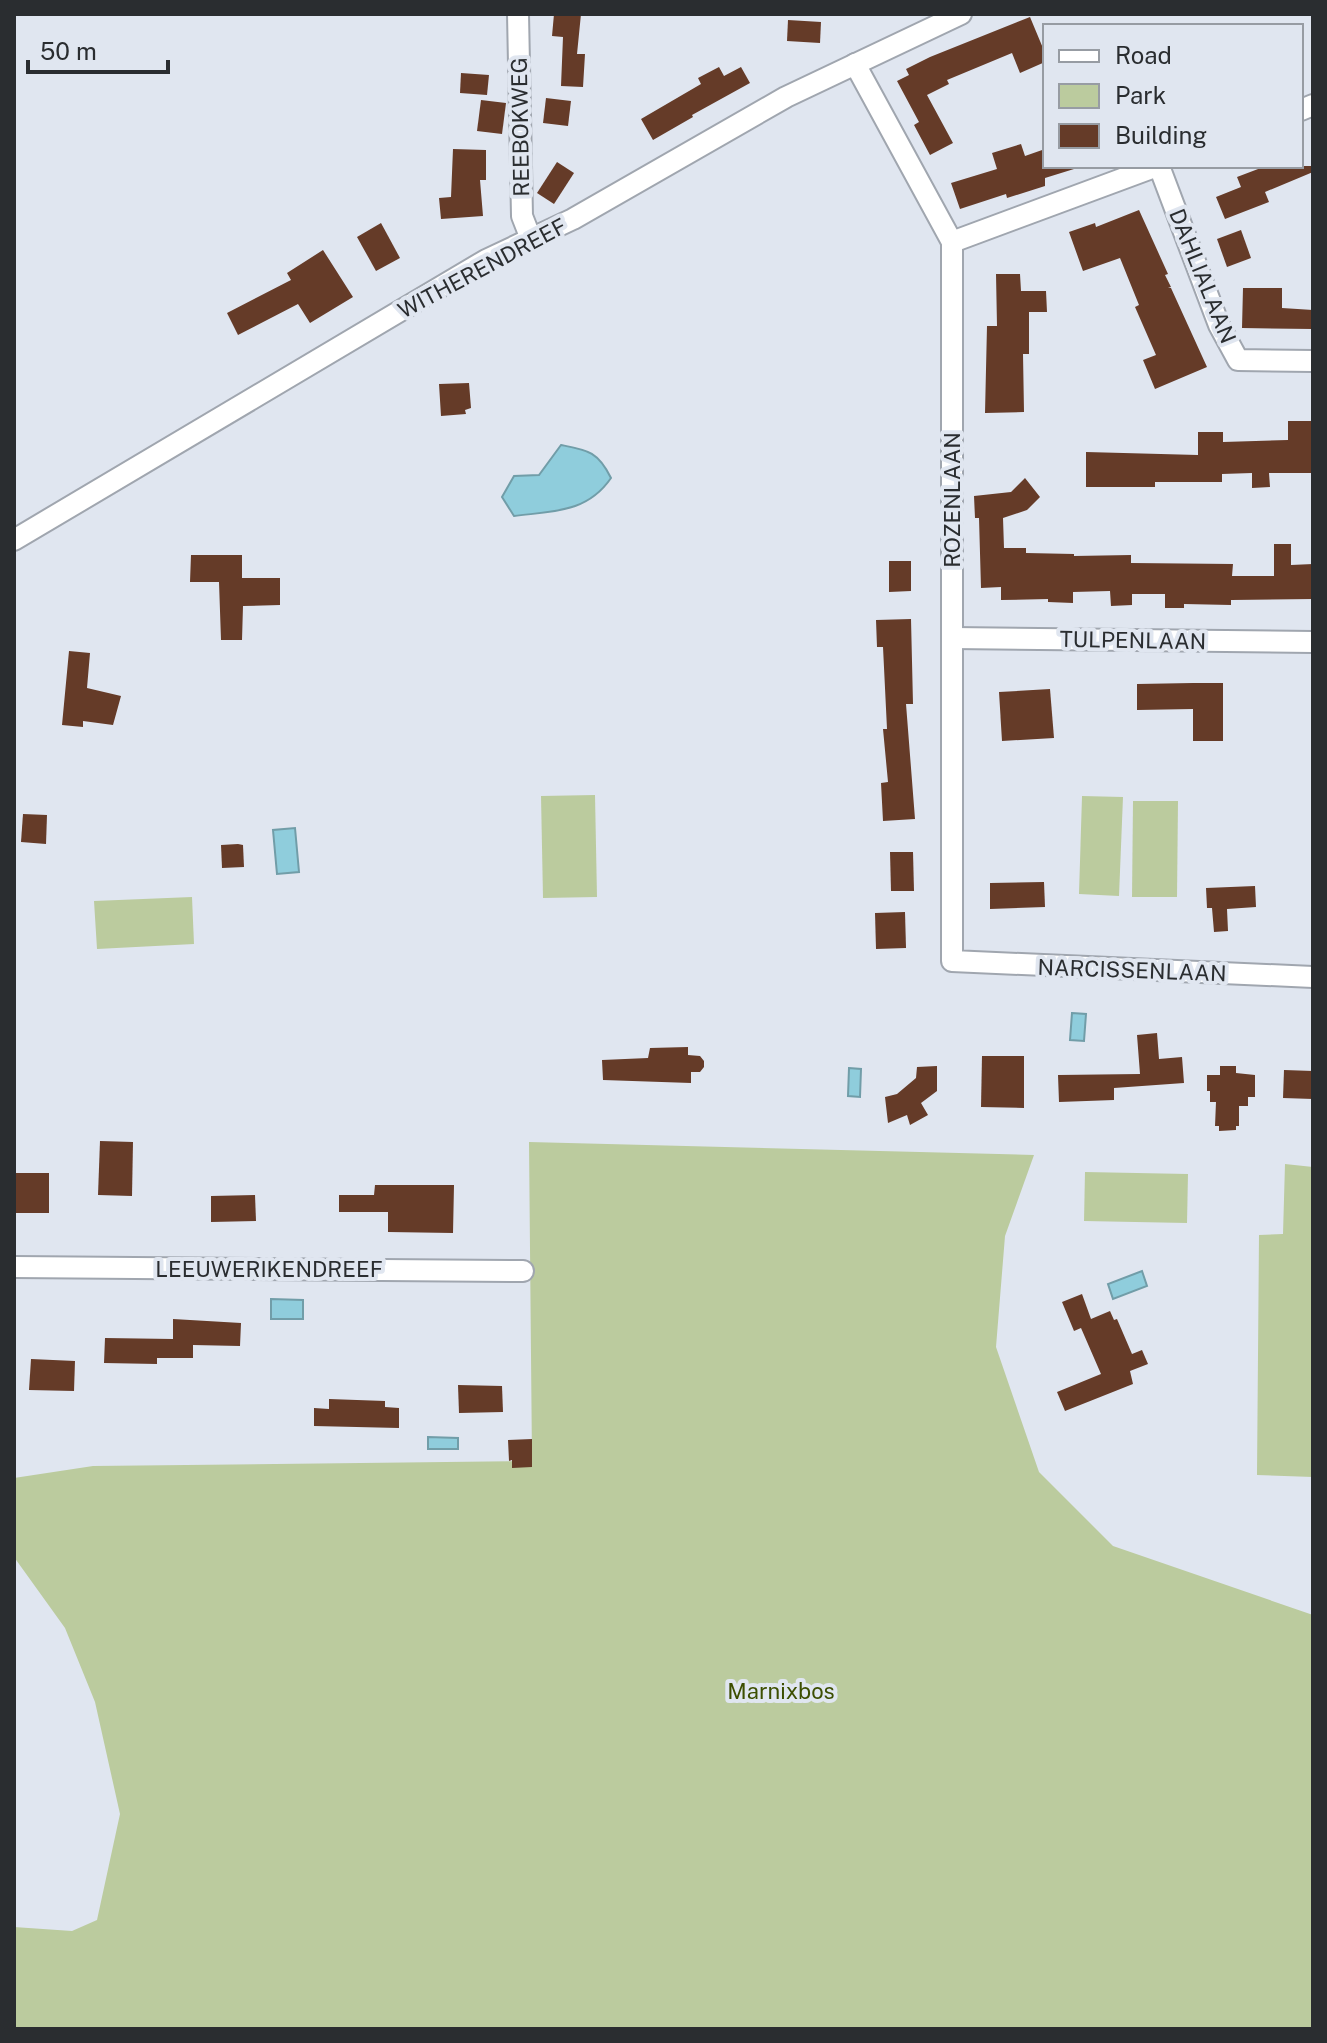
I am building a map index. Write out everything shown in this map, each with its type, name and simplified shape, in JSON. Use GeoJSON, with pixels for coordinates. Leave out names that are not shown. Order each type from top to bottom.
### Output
{"type":"FeatureCollection","features":[{"type":"Feature","properties":{"kind":"street","name":"REEBOKWEG"},"geometry":{"type":"LineString","coordinates":[[518,14],[522,216],[531,239]]}},
{"type":"Feature","properties":{"kind":"street","name":"WITHERENDREEF"},"geometry":{"type":"LineString","coordinates":[[14,540],[486,260],[573,219],[786,97],[961,14]]}},
{"type":"Feature","properties":{"kind":"street","name":"ROZENLAAN"},"geometry":{"type":"LineString","coordinates":[[855,64],[952,242],[952,961]]}},
{"type":"Feature","properties":{"kind":"street"},"geometry":{"type":"LineString","coordinates":[[952,242],[1153,168]]}},
{"type":"Feature","properties":{"kind":"street","name":"DAHLIALAAN"},"geometry":{"type":"LineString","coordinates":[[1159,168],[1219,325],[1238,360],[1313,361]]}},
{"type":"Feature","properties":{"kind":"street","name":"TULPENLAAN"},"geometry":{"type":"LineString","coordinates":[[953,638],[1313,642]]}},
{"type":"Feature","properties":{"kind":"street","name":"NARCISSENLAAN"},"geometry":{"type":"LineString","coordinates":[[952,961],[1313,977]]}},
{"type":"Feature","properties":{"kind":"street","name":"LEEUWERIKENDREEF"},"geometry":{"type":"LineString","coordinates":[[14,1267],[523,1271]]}},
{"type":"Feature","properties":{"kind":"green space"},"geometry":{"type":"Polygon","coordinates":[[[595,795],[597,897],[543,898],[541,796],[595,795]]]}},
{"type":"Feature","properties":{"kind":"green space"},"geometry":{"type":"Polygon","coordinates":[[[1082,796],[1123,797],[1119,896],[1079,894],[1082,796]]]}},
{"type":"Feature","properties":{"kind":"green space"},"geometry":{"type":"Polygon","coordinates":[[[1133,801],[1178,801],[1177,897],[1132,897],[1133,801]]]}},
{"type":"Feature","properties":{"kind":"green space"},"geometry":{"type":"Polygon","coordinates":[[[192,897],[194,944],[97,949],[94,901],[192,897]]]}},
{"type":"Feature","properties":{"kind":"green space","name":"Marnixbos"},"geometry":{"type":"Polygon","coordinates":[[[529,1142],[1034,1155],[1005,1236],[996,1347],[1039,1472],[1113,1546],[1313,1615],[1313,2029],[14,2029],[14,1927],[72,1931],[97,1920],[120,1814],[95,1702],[65,1628],[14,1557],[14,1478],[93,1466],[532,1461],[529,1142]]]}},
{"type":"Feature","properties":{"kind":"green space"},"geometry":{"type":"Polygon","coordinates":[[[1285,1164],[1313,1167],[1313,1477],[1257,1475],[1259,1235],[1283,1234],[1285,1164]]]}},
{"type":"Feature","properties":{"kind":"green space"},"geometry":{"type":"Polygon","coordinates":[[[1085,1172],[1188,1174],[1187,1223],[1084,1221],[1085,1172]]]}},
{"type":"Feature","properties":{"kind":"water"},"geometry":{"type":"Polygon","coordinates":[[[561,445],[591,453],[611,478],[602,489],[580,504],[556,511],[514,516],[502,497],[514,476],[539,475],[561,445]]]}},
{"type":"Feature","properties":{"kind":"water"},"geometry":{"type":"Polygon","coordinates":[[[295,828],[299,872],[277,874],[273,830],[295,828]]]}},
{"type":"Feature","properties":{"kind":"water"},"geometry":{"type":"Polygon","coordinates":[[[1072,1013],[1086,1014],[1084,1041],[1070,1040],[1072,1013]]]}},
{"type":"Feature","properties":{"kind":"water"},"geometry":{"type":"Polygon","coordinates":[[[849,1068],[861,1069],[860,1097],[848,1096],[849,1068]]]}},
{"type":"Feature","properties":{"kind":"water"},"geometry":{"type":"Polygon","coordinates":[[[1142,1271],[1147,1286],[1113,1299],[1108,1284],[1142,1271]]]}},
{"type":"Feature","properties":{"kind":"water"},"geometry":{"type":"Polygon","coordinates":[[[271,1299],[303,1300],[303,1319],[271,1319],[271,1299]]]}},
{"type":"Feature","properties":{"kind":"water"},"geometry":{"type":"Polygon","coordinates":[[[428,1437],[458,1438],[458,1449],[428,1449],[428,1437]]]}},
{"type":"Feature","properties":{"kind":"building"},"geometry":{"type":"Polygon","coordinates":[[[554,14],[581,14],[577,54],[585,54],[583,87],[561,86],[563,37],[552,36],[554,14]]]}},
{"type":"Feature","properties":{"kind":"building"},"geometry":{"type":"Polygon","coordinates":[[[1030,17],[1043,48],[1043,63],[1020,73],[1012,53],[947,80],[949,84],[927,95],[953,143],[930,155],[914,125],[919,122],[897,81],[909,75],[906,69],[1030,17]]]}},
{"type":"Feature","properties":{"kind":"building"},"geometry":{"type":"Polygon","coordinates":[[[788,20],[821,22],[820,43],[787,41],[788,20]]]}},
{"type":"Feature","properties":{"kind":"building"},"geometry":{"type":"Polygon","coordinates":[[[719,67],[724,76],[741,67],[750,83],[653,140],[641,119],[701,84],[698,78],[719,67]]]}},
{"type":"Feature","properties":{"kind":"building"},"geometry":{"type":"Polygon","coordinates":[[[461,73],[489,75],[487,95],[460,93],[461,73]]]}},
{"type":"Feature","properties":{"kind":"building"},"geometry":{"type":"Polygon","coordinates":[[[546,98],[571,101],[568,126],[543,123],[546,98]]]}},
{"type":"Feature","properties":{"kind":"building"},"geometry":{"type":"Polygon","coordinates":[[[481,100],[506,103],[502,134],[477,131],[481,100]]]}},
{"type":"Feature","properties":{"kind":"building"},"geometry":{"type":"Polygon","coordinates":[[[1021,144],[1025,156],[1043,150],[1043,168],[1074,169],[1045,178],[1045,186],[1007,198],[1006,194],[960,209],[951,183],[997,169],[992,153],[1021,144]]]}},
{"type":"Feature","properties":{"kind":"building"},"geometry":{"type":"Polygon","coordinates":[[[453,149],[486,150],[486,180],[480,180],[483,216],[441,219],[439,198],[451,197],[453,149]]]}},
{"type":"Feature","properties":{"kind":"building"},"geometry":{"type":"Polygon","coordinates":[[[557,162],[574,173],[554,204],[537,193],[557,162]]]}},
{"type":"Feature","properties":{"kind":"building"},"geometry":{"type":"Polygon","coordinates":[[[1313,166],[1313,172],[1265,192],[1269,202],[1225,219],[1216,197],[1241,187],[1237,177],[1261,168],[1313,166]]]}},
{"type":"Feature","properties":{"kind":"building"},"geometry":{"type":"Polygon","coordinates":[[[1139,210],[1168,274],[1165,275],[1171,287],[1168,288],[1171,288],[1207,367],[1155,389],[1143,360],[1156,355],[1135,307],[1139,305],[1120,258],[1083,271],[1069,232],[1095,223],[1096,227],[1139,210]]]}},
{"type":"Feature","properties":{"kind":"building"},"geometry":{"type":"Polygon","coordinates":[[[381,223],[400,258],[376,271],[357,237],[381,223]]]}},
{"type":"Feature","properties":{"kind":"building"},"geometry":{"type":"Polygon","coordinates":[[[1241,230],[1251,258],[1227,267],[1217,239],[1241,230]]]}},
{"type":"Feature","properties":{"kind":"building"},"geometry":{"type":"Polygon","coordinates":[[[323,250],[353,297],[310,323],[298,304],[238,335],[227,313],[291,280],[287,273],[323,250]]]}},
{"type":"Feature","properties":{"kind":"building"},"geometry":{"type":"Polygon","coordinates":[[[996,274],[1020,274],[1021,291],[1046,291],[1047,312],[1029,312],[1029,354],[1023,354],[1024,412],[985,413],[987,326],[997,326],[996,274]]]}},
{"type":"Feature","properties":{"kind":"building"},"geometry":{"type":"Polygon","coordinates":[[[1243,288],[1282,288],[1282,308],[1313,310],[1313,329],[1242,328],[1243,288]]]}},
{"type":"Feature","properties":{"kind":"building"},"geometry":{"type":"Polygon","coordinates":[[[469,383],[471,408],[465,410],[466,414],[441,416],[439,384],[469,383]]]}},
{"type":"Feature","properties":{"kind":"building"},"geometry":{"type":"Polygon","coordinates":[[[1288,421],[1313,421],[1313,473],[1269,473],[1270,487],[1252,488],[1252,473],[1222,474],[1222,482],[1155,482],[1155,487],[1086,487],[1086,452],[1198,455],[1198,432],[1223,432],[1223,442],[1288,440],[1288,421]]]}},
{"type":"Feature","properties":{"kind":"building"},"geometry":{"type":"Polygon","coordinates":[[[1025,478],[1040,497],[1027,510],[1003,518],[1004,548],[1026,548],[1026,553],[1074,556],[1131,555],[1131,563],[1233,564],[1232,576],[1274,576],[1274,544],[1291,544],[1291,565],[1313,564],[1313,599],[1231,600],[1231,605],[1184,604],[1184,608],[1165,608],[1165,594],[1132,594],[1132,605],[1111,606],[1110,591],[1073,592],[1073,603],[1048,602],[1048,599],[1001,600],[1001,587],[981,588],[979,518],[975,518],[974,496],[1011,492],[1025,478]]]}},
{"type":"Feature","properties":{"kind":"building"},"geometry":{"type":"Polygon","coordinates":[[[191,555],[242,555],[242,578],[280,578],[280,605],[243,606],[242,640],[221,640],[219,582],[190,582],[191,555]]]}},
{"type":"Feature","properties":{"kind":"building"},"geometry":{"type":"Polygon","coordinates":[[[889,561],[911,561],[911,591],[889,592],[889,561]]]}},
{"type":"Feature","properties":{"kind":"building"},"geometry":{"type":"Polygon","coordinates":[[[911,619],[913,704],[906,704],[915,819],[883,821],[881,783],[888,782],[883,729],[887,729],[883,647],[877,647],[876,620],[911,619]]]}},
{"type":"Feature","properties":{"kind":"building"},"geometry":{"type":"Polygon","coordinates":[[[69,651],[90,653],[87,688],[121,696],[113,725],[83,721],[83,727],[62,725],[69,651]]]}},
{"type":"Feature","properties":{"kind":"building"},"geometry":{"type":"Polygon","coordinates":[[[1223,683],[1223,741],[1193,741],[1193,709],[1137,710],[1137,684],[1223,683]]]}},
{"type":"Feature","properties":{"kind":"building"},"geometry":{"type":"Polygon","coordinates":[[[1050,689],[1054,738],[1002,741],[999,692],[1050,689]]]}},
{"type":"Feature","properties":{"kind":"building"},"geometry":{"type":"Polygon","coordinates":[[[23,814],[47,815],[46,844],[21,842],[23,814]]]}},
{"type":"Feature","properties":{"kind":"building"},"geometry":{"type":"Polygon","coordinates":[[[221,845],[243,845],[244,867],[222,868],[221,845]]]}},
{"type":"Feature","properties":{"kind":"building"},"geometry":{"type":"Polygon","coordinates":[[[890,852],[913,852],[914,891],[891,891],[890,852]]]}},
{"type":"Feature","properties":{"kind":"building"},"geometry":{"type":"Polygon","coordinates":[[[1044,882],[1045,907],[990,909],[990,883],[1044,882]]]}},
{"type":"Feature","properties":{"kind":"building"},"geometry":{"type":"Polygon","coordinates":[[[1255,886],[1256,907],[1227,909],[1228,931],[1214,932],[1212,908],[1207,908],[1206,888],[1255,886]]]}},
{"type":"Feature","properties":{"kind":"building"},"geometry":{"type":"Polygon","coordinates":[[[905,912],[906,948],[876,949],[875,913],[905,912]]]}},
{"type":"Feature","properties":{"kind":"building"},"geometry":{"type":"Polygon","coordinates":[[[1157,1033],[1159,1059],[1182,1057],[1184,1083],[1114,1088],[1114,1100],[1059,1102],[1058,1075],[1140,1074],[1137,1035],[1157,1033]]]}},
{"type":"Feature","properties":{"kind":"building"},"geometry":{"type":"Polygon","coordinates":[[[688,1047],[688,1055],[700,1056],[704,1061],[700,1072],[691,1072],[691,1083],[603,1080],[602,1060],[648,1058],[650,1048],[688,1047]]]}},
{"type":"Feature","properties":{"kind":"building"},"geometry":{"type":"Polygon","coordinates":[[[982,1056],[1024,1056],[1024,1108],[981,1107],[982,1056]]]}},
{"type":"Feature","properties":{"kind":"building"},"geometry":{"type":"Polygon","coordinates":[[[937,1066],[937,1091],[921,1103],[928,1115],[910,1125],[907,1115],[888,1123],[885,1097],[897,1094],[916,1078],[917,1067],[937,1066]]]}},
{"type":"Feature","properties":{"kind":"building"},"geometry":{"type":"Polygon","coordinates":[[[1220,1066],[1236,1066],[1236,1073],[1255,1075],[1255,1097],[1248,1097],[1248,1106],[1239,1106],[1239,1126],[1236,1130],[1219,1131],[1219,1126],[1215,1126],[1216,1102],[1210,1102],[1207,1075],[1220,1075],[1220,1066]]]}},
{"type":"Feature","properties":{"kind":"building"},"geometry":{"type":"Polygon","coordinates":[[[1284,1070],[1313,1071],[1313,1099],[1283,1098],[1284,1070]]]}},
{"type":"Feature","properties":{"kind":"building"},"geometry":{"type":"Polygon","coordinates":[[[100,1141],[133,1142],[132,1196],[98,1195],[100,1141]]]}},
{"type":"Feature","properties":{"kind":"building"},"geometry":{"type":"Polygon","coordinates":[[[14,1173],[49,1173],[49,1213],[14,1213],[14,1173]]]}},
{"type":"Feature","properties":{"kind":"building"},"geometry":{"type":"Polygon","coordinates":[[[375,1185],[454,1185],[453,1233],[388,1232],[388,1212],[339,1212],[339,1195],[374,1195],[375,1185]]]}},
{"type":"Feature","properties":{"kind":"building"},"geometry":{"type":"Polygon","coordinates":[[[255,1195],[256,1221],[211,1222],[211,1196],[255,1195]]]}},
{"type":"Feature","properties":{"kind":"building"},"geometry":{"type":"Polygon","coordinates":[[[1082,1294],[1091,1319],[1110,1311],[1114,1320],[1117,1319],[1132,1354],[1142,1350],[1148,1364],[1130,1371],[1133,1384],[1065,1411],[1057,1392],[1101,1374],[1081,1328],[1074,1331],[1062,1302],[1082,1294]]]}},
{"type":"Feature","properties":{"kind":"building"},"geometry":{"type":"Polygon","coordinates":[[[173,1319],[241,1323],[240,1346],[193,1345],[193,1358],[157,1358],[157,1364],[104,1363],[105,1338],[173,1339],[173,1319]]]}},
{"type":"Feature","properties":{"kind":"building"},"geometry":{"type":"Polygon","coordinates":[[[31,1359],[75,1361],[74,1391],[29,1390],[31,1359]]]}},
{"type":"Feature","properties":{"kind":"building"},"geometry":{"type":"Polygon","coordinates":[[[458,1385],[502,1386],[503,1412],[459,1413],[458,1385]]]}},
{"type":"Feature","properties":{"kind":"building"},"geometry":{"type":"Polygon","coordinates":[[[329,1399],[385,1401],[385,1407],[399,1408],[399,1428],[314,1426],[314,1408],[329,1409],[329,1399]]]}},
{"type":"Feature","properties":{"kind":"building"},"geometry":{"type":"Polygon","coordinates":[[[532,1439],[532,1467],[512,1468],[508,1440],[532,1439]]]}}]}
